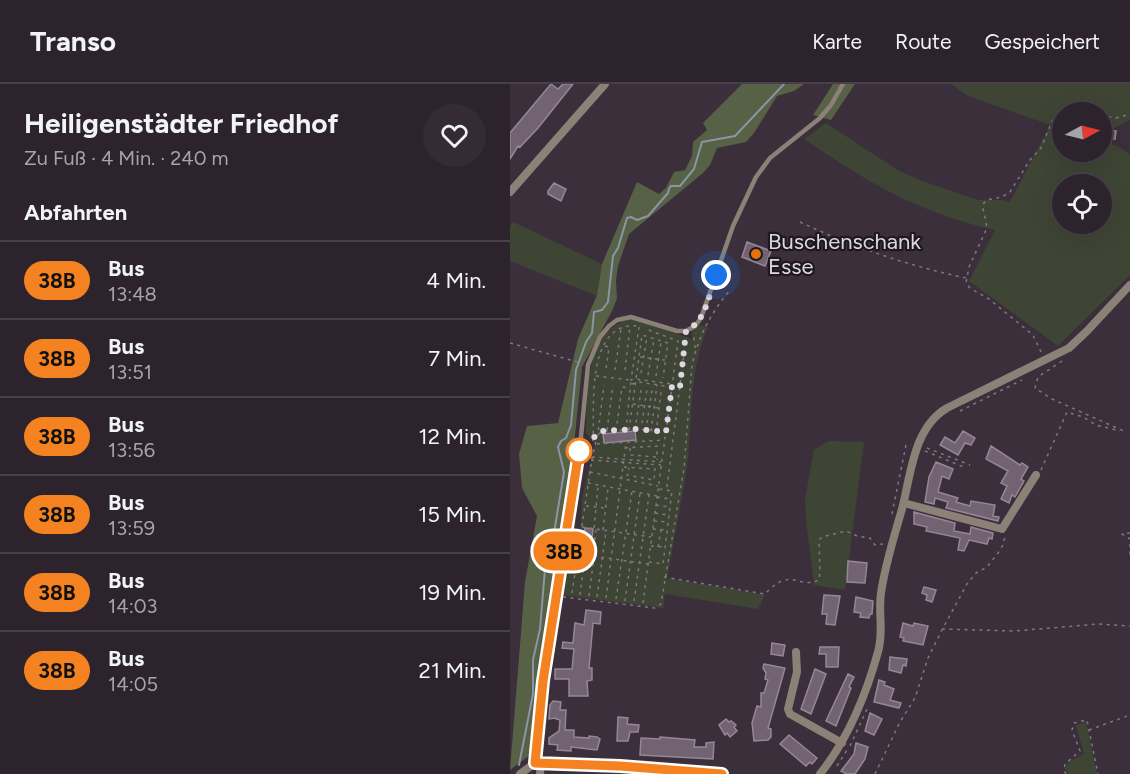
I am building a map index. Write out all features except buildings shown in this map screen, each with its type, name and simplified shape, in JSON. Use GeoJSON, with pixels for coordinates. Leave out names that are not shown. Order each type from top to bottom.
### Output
{"type":"FeatureCollection","features":[{"type":"Feature","properties":{"kind":"street"},"geometry":{"type":"LineString","coordinates":[[510,192],[606,84]]}},
{"type":"Feature","properties":{"kind":"street"},"geometry":{"type":"LineString","coordinates":[[820,774],[842,743],[852,723],[878,652],[881,630],[881,593],[904,503],[930,424],[942,411],[1046,360],[1078,340],[1130,285]]}},
{"type":"Feature","properties":{"kind":"street"},"geometry":{"type":"LineString","coordinates":[[540,774],[538,762],[543,681],[580,447]]}},
{"type":"Feature","properties":{"kind":"street"},"geometry":{"type":"LineString","coordinates":[[904,503],[1002,529],[1036,475]]}},
{"type":"Feature","properties":{"kind":"street"},"geometry":{"type":"LineString","coordinates":[[796,652],[797,672],[788,709],[790,714],[842,743]]}},
{"type":"Feature","properties":{"kind":"street"},"geometry":{"type":"LineString","coordinates":[[520,774],[538,762],[620,770],[722,774]]}},
{"type":"Feature","properties":{"kind":"lane"},"geometry":{"type":"LineString","coordinates":[[580,447],[588,364],[600,338],[617,320],[631,317],[677,331],[686,331],[697,323],[701,318],[733,226],[756,177],[770,158],[819,118],[831,105],[843,84]]}},
{"type":"Feature","properties":{"kind":"path"},"geometry":{"type":"LineString","coordinates":[[1112,117],[1130,114]]}},
{"type":"Feature","properties":{"kind":"path"},"geometry":{"type":"LineString","coordinates":[[1046,360],[1033,335],[966,283],[969,267],[986,230],[983,204],[987,200],[1002,197],[1010,192],[1030,160],[1041,148],[1052,123]]}},
{"type":"Feature","properties":{"kind":"path"},"geometry":{"type":"LineString","coordinates":[[800,222],[829,236],[920,268],[967,278]]}},
{"type":"Feature","properties":{"kind":"path"},"geometry":{"type":"LineString","coordinates":[[695,350],[714,309],[731,289]]}},
{"type":"Feature","properties":{"kind":"path"},"geometry":{"type":"LineString","coordinates":[[555,596],[655,608],[661,604],[684,468],[697,323]]}},
{"type":"Feature","properties":{"kind":"path"},"geometry":{"type":"LineString","coordinates":[[625,370],[630,325]]}},
{"type":"Feature","properties":{"kind":"path"},"geometry":{"type":"LineString","coordinates":[[593,437],[595,376],[598,359],[614,333],[630,325],[639,326],[678,341],[643,603]]}},
{"type":"Feature","properties":{"kind":"path"},"geometry":{"type":"LineString","coordinates":[[625,430],[639,326]]}},
{"type":"Feature","properties":{"kind":"path"},"geometry":{"type":"LineString","coordinates":[[615,370],[621,328]]}},
{"type":"Feature","properties":{"kind":"path"},"geometry":{"type":"LineString","coordinates":[[667,487],[686,331]]}},
{"type":"Feature","properties":{"kind":"path"},"geometry":{"type":"LineString","coordinates":[[629,430],[642,334],[668,343],[663,378]]}},
{"type":"Feature","properties":{"kind":"path"},"geometry":{"type":"LineString","coordinates":[[641,374],[647,336]]}},
{"type":"Feature","properties":{"kind":"path"},"geometry":{"type":"LineString","coordinates":[[648,375],[654,338]]}},
{"type":"Feature","properties":{"kind":"path"},"geometry":{"type":"LineString","coordinates":[[656,376],[661,341]]}},
{"type":"Feature","properties":{"kind":"path"},"geometry":{"type":"LineString","coordinates":[[510,343],[585,364]]}},
{"type":"Feature","properties":{"kind":"path"},"geometry":{"type":"LineString","coordinates":[[604,346],[609,347],[606,369]]}},
{"type":"Feature","properties":{"kind":"path"},"geometry":{"type":"LineString","coordinates":[[639,357],[666,360]]}},
{"type":"Feature","properties":{"kind":"path"},"geometry":{"type":"LineString","coordinates":[[1063,357],[1061,363],[1038,377],[1035,388],[1052,399],[1128,433]]}},
{"type":"Feature","properties":{"kind":"path"},"geometry":{"type":"LineString","coordinates":[[595,376],[637,379],[672,386]]}},
{"type":"Feature","properties":{"kind":"path"},"geometry":{"type":"LineString","coordinates":[[631,384],[680,387]]}},
{"type":"Feature","properties":{"kind":"path"},"geometry":{"type":"LineString","coordinates":[[572,593],[604,385]]}},
{"type":"Feature","properties":{"kind":"path"},"geometry":{"type":"LineString","coordinates":[[651,431],[657,385]]}},
{"type":"Feature","properties":{"kind":"path"},"geometry":{"type":"LineString","coordinates":[[607,431],[613,386]]}},
{"type":"Feature","properties":{"kind":"path"},"geometry":{"type":"LineString","coordinates":[[616,431],[622,387],[630,388]]}},
{"type":"Feature","properties":{"kind":"path"},"geometry":{"type":"LineString","coordinates":[[642,423],[647,389]]}},
{"type":"Feature","properties":{"kind":"path"},"geometry":{"type":"LineString","coordinates":[[635,430],[640,390]]}},
{"type":"Feature","properties":{"kind":"path"},"geometry":{"type":"LineString","coordinates":[[647,423],[652,390]]}},
{"type":"Feature","properties":{"kind":"path"},"geometry":{"type":"LineString","coordinates":[[657,425],[661,392]]}},
{"type":"Feature","properties":{"kind":"path"},"geometry":{"type":"LineString","coordinates":[[632,404],[659,408]]}},
{"type":"Feature","properties":{"kind":"path"},"geometry":{"type":"LineString","coordinates":[[1036,475],[1040,473],[1066,412],[1083,417],[1096,425],[1128,433]]}},
{"type":"Feature","properties":{"kind":"path"},"geometry":{"type":"LineString","coordinates":[[580,447],[598,433],[607,431],[666,432]]}},
{"type":"Feature","properties":{"kind":"path"},"geometry":{"type":"LineString","coordinates":[[595,445],[665,440]]}},
{"type":"Feature","properties":{"kind":"path"},"geometry":{"type":"LineString","coordinates":[[606,598],[626,443]]}},
{"type":"Feature","properties":{"kind":"path"},"geometry":{"type":"LineString","coordinates":[[891,519],[906,445],[923,448],[970,465]]}},
{"type":"Feature","properties":{"kind":"path"},"geometry":{"type":"LineString","coordinates":[[625,448],[657,446],[656,461]]}},
{"type":"Feature","properties":{"kind":"path"},"geometry":{"type":"LineString","coordinates":[[630,448],[630,455],[657,457]]}},
{"type":"Feature","properties":{"kind":"path"},"geometry":{"type":"LineString","coordinates":[[923,448],[966,468]]}},
{"type":"Feature","properties":{"kind":"path"},"geometry":{"type":"LineString","coordinates":[[592,456],[662,465]]}},
{"type":"Feature","properties":{"kind":"path"},"geometry":{"type":"LineString","coordinates":[[591,460],[662,462]]}},
{"type":"Feature","properties":{"kind":"path"},"geometry":{"type":"LineString","coordinates":[[623,467],[655,469],[654,480],[627,475]]}},
{"type":"Feature","properties":{"kind":"path"},"geometry":{"type":"LineString","coordinates":[[627,480],[628,468]]}},
{"type":"Feature","properties":{"kind":"path"},"geometry":{"type":"LineString","coordinates":[[632,476],[633,468]]}},
{"type":"Feature","properties":{"kind":"path"},"geometry":{"type":"LineString","coordinates":[[578,554],[630,562],[663,564],[672,491],[590,472]]}},
{"type":"Feature","properties":{"kind":"path"},"geometry":{"type":"LineString","coordinates":[[588,483],[671,499]]}},
{"type":"Feature","properties":{"kind":"path"},"geometry":{"type":"LineString","coordinates":[[589,596],[599,485]]}},
{"type":"Feature","properties":{"kind":"path"},"geometry":{"type":"LineString","coordinates":[[597,597],[608,487]]}},
{"type":"Feature","properties":{"kind":"path"},"geometry":{"type":"LineString","coordinates":[[616,599],[632,491]]}},
{"type":"Feature","properties":{"kind":"path"},"geometry":{"type":"LineString","coordinates":[[625,601],[640,493]]}},
{"type":"Feature","properties":{"kind":"path"},"geometry":{"type":"LineString","coordinates":[[634,602],[649,495]]}},
{"type":"Feature","properties":{"kind":"path"},"geometry":{"type":"LineString","coordinates":[[656,505],[670,507]]}},
{"type":"Feature","properties":{"kind":"path"},"geometry":{"type":"LineString","coordinates":[[585,506],[606,508]]}},
{"type":"Feature","properties":{"kind":"path"},"geometry":{"type":"LineString","coordinates":[[655,513],[669,515]]}},
{"type":"Feature","properties":{"kind":"path"},"geometry":{"type":"LineString","coordinates":[[654,520],[668,522]]}},
{"type":"Feature","properties":{"kind":"path"},"geometry":{"type":"LineString","coordinates":[[582,527],[652,537]]}},
{"type":"Feature","properties":{"kind":"path"},"geometry":{"type":"LineString","coordinates":[[653,529],[667,530]]}},
{"type":"Feature","properties":{"kind":"path"},"geometry":{"type":"LineString","coordinates":[[875,774],[900,722],[915,698],[928,658],[942,629],[971,579],[987,567],[1004,544],[1005,535],[1002,529]]}},
{"type":"Feature","properties":{"kind":"path"},"geometry":{"type":"LineString","coordinates":[[658,547],[661,530]]}},
{"type":"Feature","properties":{"kind":"path"},"geometry":{"type":"LineString","coordinates":[[664,577],[765,594],[789,578],[814,582],[819,580],[819,540],[822,537],[846,531],[870,538],[875,545],[884,543]]}},
{"type":"Feature","properties":{"kind":"path"},"geometry":{"type":"LineString","coordinates":[[1130,533],[1122,534],[1130,539]]}},
{"type":"Feature","properties":{"kind":"path"},"geometry":{"type":"LineString","coordinates":[[1130,544],[1130,559]]}},
{"type":"Feature","properties":{"kind":"path"},"geometry":{"type":"LineString","coordinates":[[651,546],[665,547]]}},
{"type":"Feature","properties":{"kind":"path"},"geometry":{"type":"LineString","coordinates":[[580,595],[585,555]]}},
{"type":"Feature","properties":{"kind":"path"},"geometry":{"type":"LineString","coordinates":[[942,629],[1016,631],[1098,624],[1130,626]]}},
{"type":"Feature","properties":{"kind":"path"},"geometry":{"type":"LineString","coordinates":[[1089,730],[1130,715]]}},
{"type":"Feature","properties":{"kind":"path"},"geometry":{"type":"LineString","coordinates":[[1066,774],[1065,764],[1080,751],[1072,730],[1074,723],[1087,720],[1098,774]]}},
{"type":"Feature","properties":{"kind":"green space"},"geometry":{"type":"Polygon","coordinates":[[[742,84],[804,84],[794,91],[777,96],[746,142],[717,148],[710,165],[703,173],[629,234],[618,266],[617,298],[582,367],[569,493],[546,620],[530,755],[510,770],[525,582],[537,516],[522,488],[519,454],[527,426],[558,423],[578,339],[597,295],[602,264],[637,182],[659,194],[666,188],[674,172],[685,170],[692,156],[693,142],[707,130],[703,123],[742,84]]]}},
{"type":"Feature","properties":{"kind":"green space"},"geometry":{"type":"Polygon","coordinates":[[[833,84],[855,84],[831,120],[813,115],[833,84]]]}},
{"type":"Feature","properties":{"kind":"green space"},"geometry":{"type":"Polygon","coordinates":[[[951,84],[1130,84],[1130,120],[1116,127],[1112,127],[1112,102],[1052,102],[1052,162],[1112,162],[1112,145],[1130,154],[1130,275],[1058,346],[969,281],[995,230],[967,223],[917,205],[872,182],[804,139],[826,123],[899,171],[978,200],[1010,202],[1050,125],[968,96],[951,84]]]}},
{"type":"Feature","properties":{"kind":"green space"},"geometry":{"type":"Polygon","coordinates":[[[513,222],[602,264],[597,296],[510,261],[510,227],[513,222]]]}},
{"type":"Feature","properties":{"kind":"green space"},"geometry":{"type":"Polygon","coordinates":[[[631,319],[692,339],[691,323],[708,327],[694,379],[687,467],[663,608],[561,595],[563,576],[580,531],[582,498],[595,444],[586,433],[591,366],[604,336],[615,325],[631,319]]]}},
{"type":"Feature","properties":{"kind":"green space"},"geometry":{"type":"Polygon","coordinates":[[[829,441],[864,442],[845,590],[814,585],[806,520],[805,499],[814,450],[829,441]]]}},
{"type":"Feature","properties":{"kind":"green space"},"geometry":{"type":"Polygon","coordinates":[[[667,578],[765,595],[758,609],[665,594],[667,578]]]}},
{"type":"Feature","properties":{"kind":"green space"},"geometry":{"type":"Polygon","coordinates":[[[1086,722],[1097,774],[1069,774],[1065,769],[1068,762],[1084,754],[1076,725],[1086,722]]]}},
{"type":"Feature","properties":{"kind":"waterway"},"geometry":{"type":"LineString","coordinates":[[519,765],[533,694],[533,660],[540,629],[545,569],[564,472],[558,447],[566,438],[571,425],[576,370],[586,342],[592,333],[594,312],[602,310],[608,302],[613,256],[618,248],[627,218],[637,220],[648,216],[668,193],[671,186],[680,186],[694,169],[702,142],[735,136],[784,84]]}},
{"type":"Feature","properties":{"kind":"bus line","name":"38B"},"geometry":{"type":"LineString","coordinates":[[579,451],[543,681],[535,763],[620,766],[722,774]]}},
{"type":"Feature","properties":{"kind":"place","name":"Buschenschank Esse"},"geometry":{"type":"Point","coordinates":[756,254]}},
{"type":"Feature","properties":{"kind":"route"},"geometry":{"type":"LineString","coordinates":[[579,451],[580,447],[603,431],[636,429],[666,432],[672,386],[680,387],[686,331],[695,326],[701,318],[716,275]]}}]}
